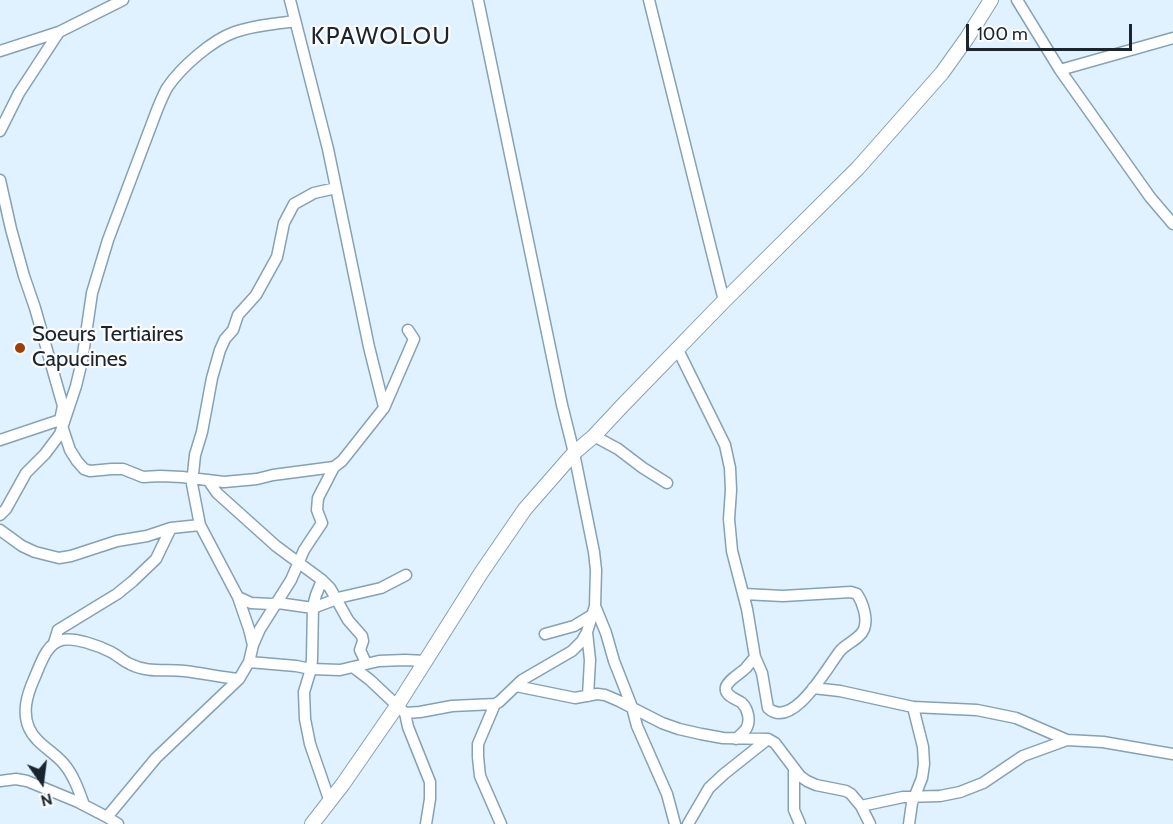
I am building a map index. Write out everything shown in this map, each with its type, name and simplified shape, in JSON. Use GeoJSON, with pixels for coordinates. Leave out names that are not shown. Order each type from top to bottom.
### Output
{"type":"FeatureCollection","features":[{"type":"Feature","properties":{"kind":"street"},"geometry":{"type":"LineString","coordinates":[[0,51],[59,32],[123,0]]}},
{"type":"Feature","properties":{"kind":"street"},"geometry":{"type":"LineString","coordinates":[[290,0],[328,149],[384,408]]}},
{"type":"Feature","properties":{"kind":"street"},"geometry":{"type":"LineString","coordinates":[[401,709],[420,712],[463,705],[495,704],[522,680],[572,651],[587,632],[594,611],[596,570],[594,552],[478,0]]}},
{"type":"Feature","properties":{"kind":"street"},"geometry":{"type":"LineString","coordinates":[[649,0],[724,301]]}},
{"type":"Feature","properties":{"kind":"street"},"geometry":{"type":"LineString","coordinates":[[312,824],[401,709],[426,661],[519,516],[574,453],[594,436],[724,301],[858,168],[942,73],[991,0]]}},
{"type":"Feature","properties":{"kind":"street"},"geometry":{"type":"LineString","coordinates":[[1017,0],[1060,70],[1150,197],[1173,224]]}},
{"type":"Feature","properties":{"kind":"street"},"geometry":{"type":"LineString","coordinates":[[295,21],[260,25],[233,33],[194,59],[167,89],[104,250],[92,293],[76,386],[62,423],[70,450],[84,469],[90,471],[112,469],[143,477],[160,476],[224,482],[334,467]]}},
{"type":"Feature","properties":{"kind":"street"},"geometry":{"type":"LineString","coordinates":[[0,131],[19,93],[59,32]]}},
{"type":"Feature","properties":{"kind":"street"},"geometry":{"type":"LineString","coordinates":[[1060,70],[1173,38]]}},
{"type":"Feature","properties":{"kind":"street"},"geometry":{"type":"LineString","coordinates":[[0,180],[24,276],[63,406],[60,434],[26,473],[6,509],[0,515]]}},
{"type":"Feature","properties":{"kind":"street"},"geometry":{"type":"LineString","coordinates":[[253,645],[238,597],[200,525],[192,484],[195,455],[220,350],[225,339],[233,330],[238,315],[256,295],[277,256],[284,223],[294,204],[314,193],[336,188]]}},
{"type":"Feature","properties":{"kind":"street"},"geometry":{"type":"LineString","coordinates":[[107,817],[156,758],[238,679],[249,662],[260,628],[278,603],[304,550],[322,523],[317,510],[318,498],[334,467],[342,461],[384,408],[414,339],[408,330]]}},
{"type":"Feature","properties":{"kind":"street"},"geometry":{"type":"LineString","coordinates":[[678,350],[725,444],[732,490],[729,519],[732,551],[744,594],[755,657],[762,673],[768,708],[776,713],[787,712],[793,709],[813,688],[841,650],[864,630],[864,612],[861,601],[857,594],[851,592],[783,596],[744,594]]}},
{"type":"Feature","properties":{"kind":"street"},"geometry":{"type":"LineString","coordinates":[[0,440],[62,423]]}},
{"type":"Feature","properties":{"kind":"street"},"geometry":{"type":"LineString","coordinates":[[594,436],[618,449],[667,483]]}},
{"type":"Feature","properties":{"kind":"street"},"geometry":{"type":"LineString","coordinates":[[208,480],[217,493],[276,546],[330,588],[342,612],[363,639],[360,651],[366,663]]}},
{"type":"Feature","properties":{"kind":"street"},"geometry":{"type":"LineString","coordinates":[[0,530],[28,549],[59,558],[171,528],[200,525]]}},
{"type":"Feature","properties":{"kind":"street"},"geometry":{"type":"LineString","coordinates":[[54,643],[57,630],[117,594],[156,559],[171,528]]}},
{"type":"Feature","properties":{"kind":"street"},"geometry":{"type":"LineString","coordinates":[[238,597],[251,603],[278,603],[313,608],[381,588],[406,575]]}},
{"type":"Feature","properties":{"kind":"street"},"geometry":{"type":"LineString","coordinates":[[322,580],[313,608],[311,669],[304,692],[307,730],[314,758],[330,802]]}},
{"type":"Feature","properties":{"kind":"street"},"geometry":{"type":"LineString","coordinates":[[545,634],[574,626],[594,611]]}},
{"type":"Feature","properties":{"kind":"street"},"geometry":{"type":"LineString","coordinates":[[594,611],[606,633],[637,726],[667,794],[675,824]]}},
{"type":"Feature","properties":{"kind":"street"},"geometry":{"type":"LineString","coordinates":[[587,632],[590,660],[588,696]]}},
{"type":"Feature","properties":{"kind":"street"},"geometry":{"type":"LineString","coordinates":[[84,805],[74,778],[63,763],[38,741],[29,727],[26,712],[26,701],[30,688],[48,650],[54,643],[63,639],[84,642],[111,652],[129,664],[148,670],[183,671],[238,679]]}},
{"type":"Feature","properties":{"kind":"street"},"geometry":{"type":"LineString","coordinates":[[736,739],[746,729],[748,717],[746,708],[726,692],[726,687],[755,657]]}},
{"type":"Feature","properties":{"kind":"street"},"geometry":{"type":"LineString","coordinates":[[249,662],[340,670],[366,663],[426,661]]}},
{"type":"Feature","properties":{"kind":"street"},"geometry":{"type":"LineString","coordinates":[[353,667],[401,709],[430,782],[426,824]]}},
{"type":"Feature","properties":{"kind":"street"},"geometry":{"type":"LineString","coordinates":[[516,686],[575,698],[605,695],[669,726],[736,739],[768,740],[775,743],[807,781],[851,794],[861,806],[870,824]]}},
{"type":"Feature","properties":{"kind":"street"},"geometry":{"type":"LineString","coordinates":[[813,688],[840,691],[913,707],[977,710],[1016,718],[1067,740],[1102,742],[1173,754]]}},
{"type":"Feature","properties":{"kind":"street"},"geometry":{"type":"LineString","coordinates":[[495,704],[480,736],[478,757],[480,776],[501,824]]}},
{"type":"Feature","properties":{"kind":"street"},"geometry":{"type":"LineString","coordinates":[[909,824],[924,764],[923,747],[913,707]]}},
{"type":"Feature","properties":{"kind":"street"},"geometry":{"type":"LineString","coordinates":[[688,824],[709,788],[768,740]]}},
{"type":"Feature","properties":{"kind":"street"},"geometry":{"type":"LineString","coordinates":[[861,806],[903,797],[940,796],[960,792],[990,778],[1023,756],[1067,740]]}},
{"type":"Feature","properties":{"kind":"street"},"geometry":{"type":"LineString","coordinates":[[794,767],[795,810],[800,824]]}},
{"type":"Feature","properties":{"kind":"street"},"geometry":{"type":"LineString","coordinates":[[0,781],[22,779],[84,805],[118,824]]}},
{"type":"Feature","properties":{"kind":"place","name":"Soeurs Tertiaires Capucines"},"geometry":{"type":"Point","coordinates":[20,348]}},
{"type":"Feature","properties":{"kind":"district","name":"KPAWOLOU"},"geometry":{"type":"Point","coordinates":[381,37]}}]}
